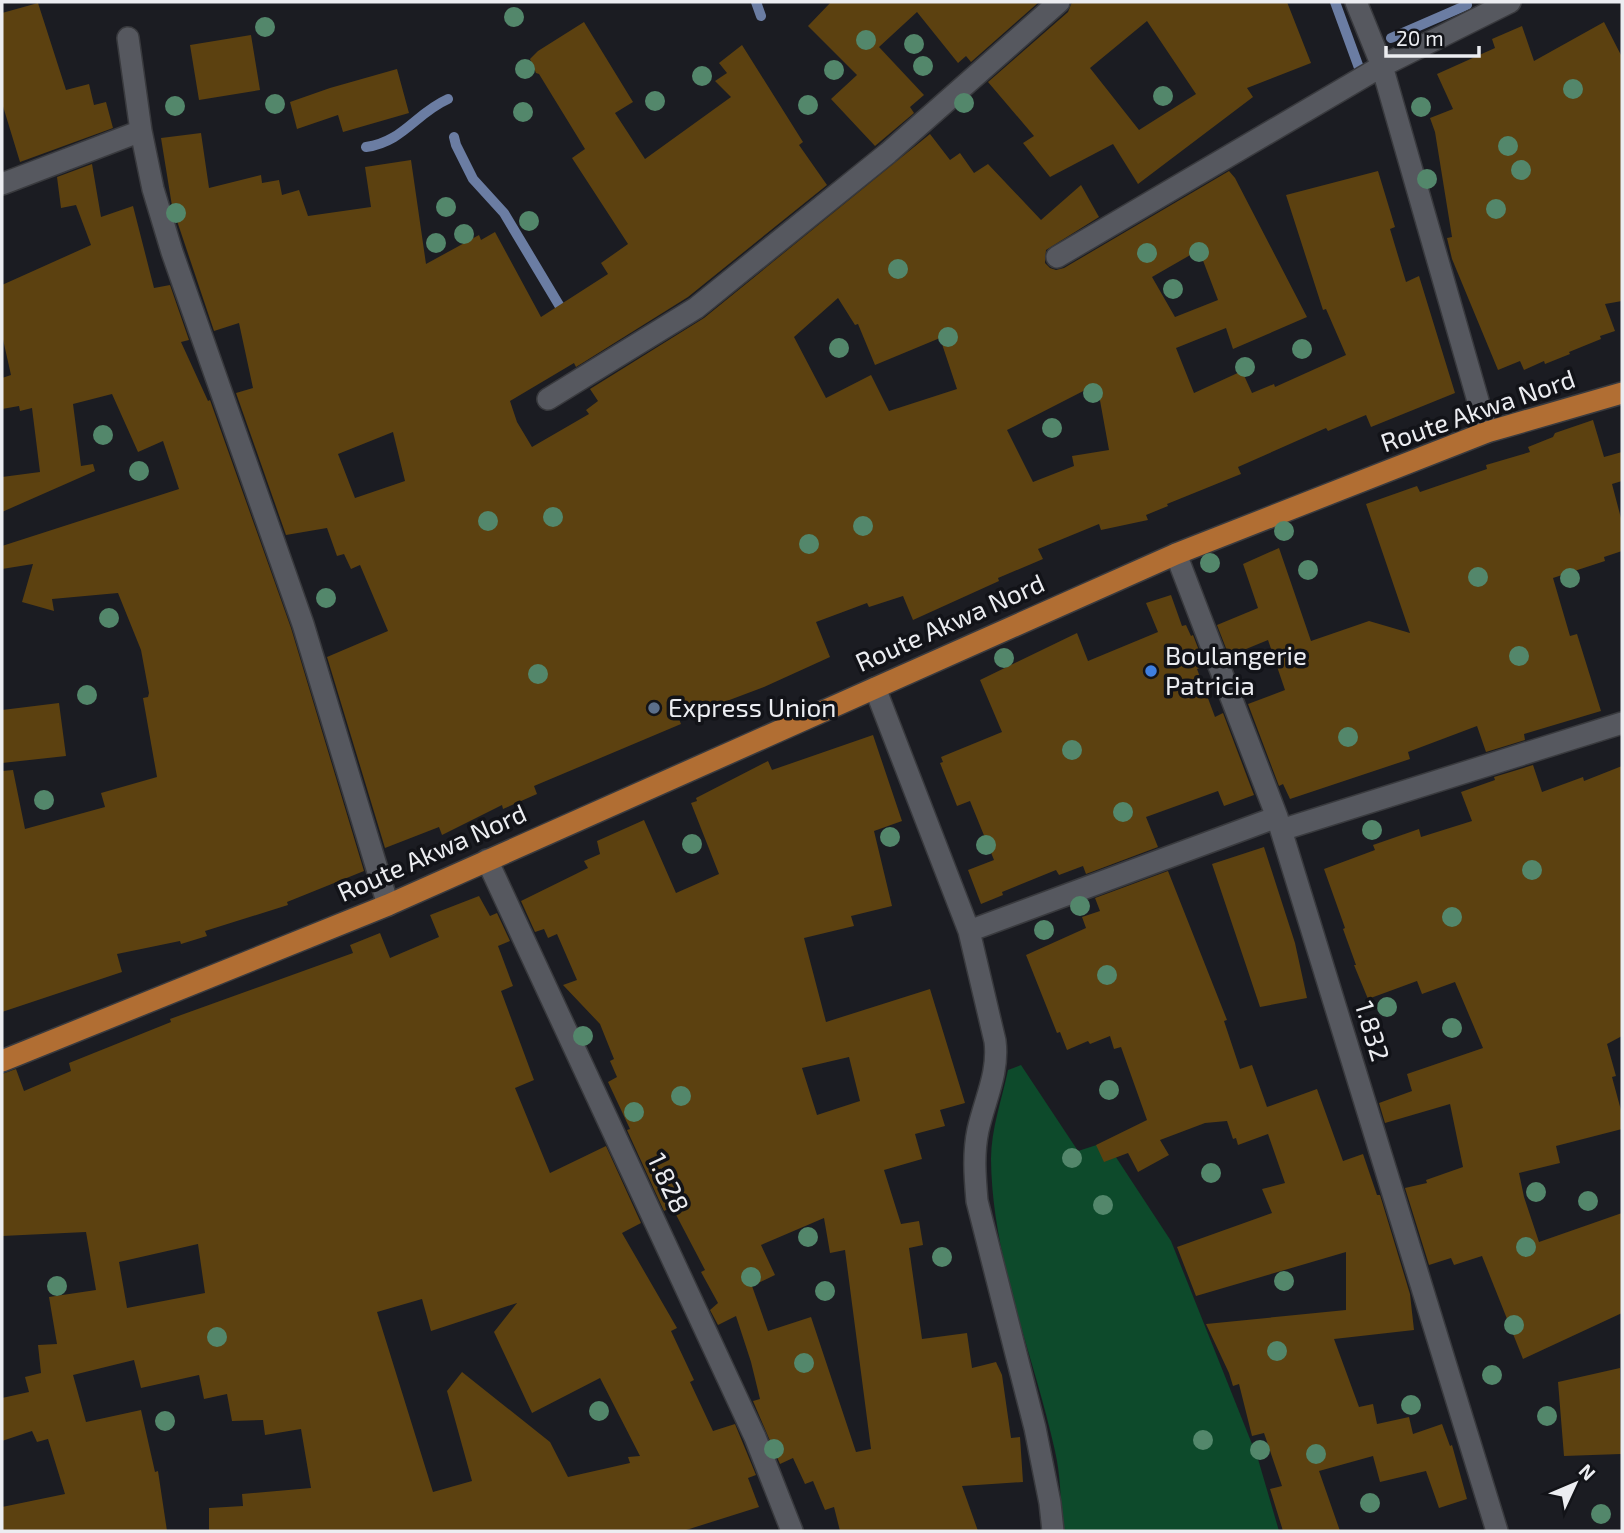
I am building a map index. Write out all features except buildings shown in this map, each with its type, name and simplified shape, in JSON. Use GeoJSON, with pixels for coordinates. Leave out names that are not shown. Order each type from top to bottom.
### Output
{"type":"FeatureCollection","features":[{"type":"Feature","properties":{"kind":"main road","name":"Route Akwa Nord"},"geometry":{"type":"LineString","coordinates":[[2,1061],[388,905],[1176,554],[1488,432],[1622,393]]}},
{"type":"Feature","properties":{"kind":"street"},"geometry":{"type":"LineString","coordinates":[[548,398],[696,308],[888,152],[1059,2]]}},
{"type":"Feature","properties":{"kind":"street"},"geometry":{"type":"LineString","coordinates":[[1356,2],[1382,66],[1488,432]]}},
{"type":"Feature","properties":{"kind":"street"},"geometry":{"type":"LineString","coordinates":[[1057,257],[1382,66],[1510,2]]}},
{"type":"Feature","properties":{"kind":"street"},"geometry":{"type":"LineString","coordinates":[[128,38],[141,131],[153,189],[172,252],[303,624],[388,905]]}},
{"type":"Feature","properties":{"kind":"street"},"geometry":{"type":"LineString","coordinates":[[2,184],[141,131]]}},
{"type":"Feature","properties":{"kind":"street","name":"1.832"},"geometry":{"type":"LineString","coordinates":[[1176,554],[1279,824],[1497,1531]]}},
{"type":"Feature","properties":{"kind":"street"},"geometry":{"type":"LineString","coordinates":[[875,688],[969,930],[997,1056],[995,1075],[978,1131],[974,1166],[977,1201],[1035,1428],[1053,1531]]}},
{"type":"Feature","properties":{"kind":"street"},"geometry":{"type":"LineString","coordinates":[[969,930],[1279,824],[1622,723]]}},
{"type":"Feature","properties":{"kind":"street","name":"1.828"},"geometry":{"type":"LineString","coordinates":[[487,860],[755,1437],[792,1531]]}},
{"type":"Feature","properties":{"kind":"green space"},"geometry":{"type":"Polygon","coordinates":[[[1021,1065],[1078,1151],[1106,1142],[1171,1241],[1258,1459],[1279,1531],[1062,1531],[1060,1481],[1055,1451],[1006,1270],[993,1197],[991,1148],[995,1125],[1008,1070],[1021,1065]]]}},
{"type":"Feature","properties":{"kind":"waterway"},"geometry":{"type":"LineString","coordinates":[[756,2],[761,16]]}},
{"type":"Feature","properties":{"kind":"waterway"},"geometry":{"type":"LineString","coordinates":[[1335,2],[1362,76]]}},
{"type":"Feature","properties":{"kind":"waterway"},"geometry":{"type":"LineString","coordinates":[[1391,38],[1467,5]]}},
{"type":"Feature","properties":{"kind":"waterway"},"geometry":{"type":"LineString","coordinates":[[366,147],[390,139],[448,99]]}},
{"type":"Feature","properties":{"kind":"waterway"},"geometry":{"type":"LineString","coordinates":[[454,137],[473,179],[504,213],[565,315]]}},
{"type":"Feature","properties":{"kind":"place","name":"Boulangerie Patricia"},"geometry":{"type":"Point","coordinates":[1151,671]}},
{"type":"Feature","properties":{"kind":"place","name":"Express Union"},"geometry":{"type":"Point","coordinates":[654,708]}}]}
